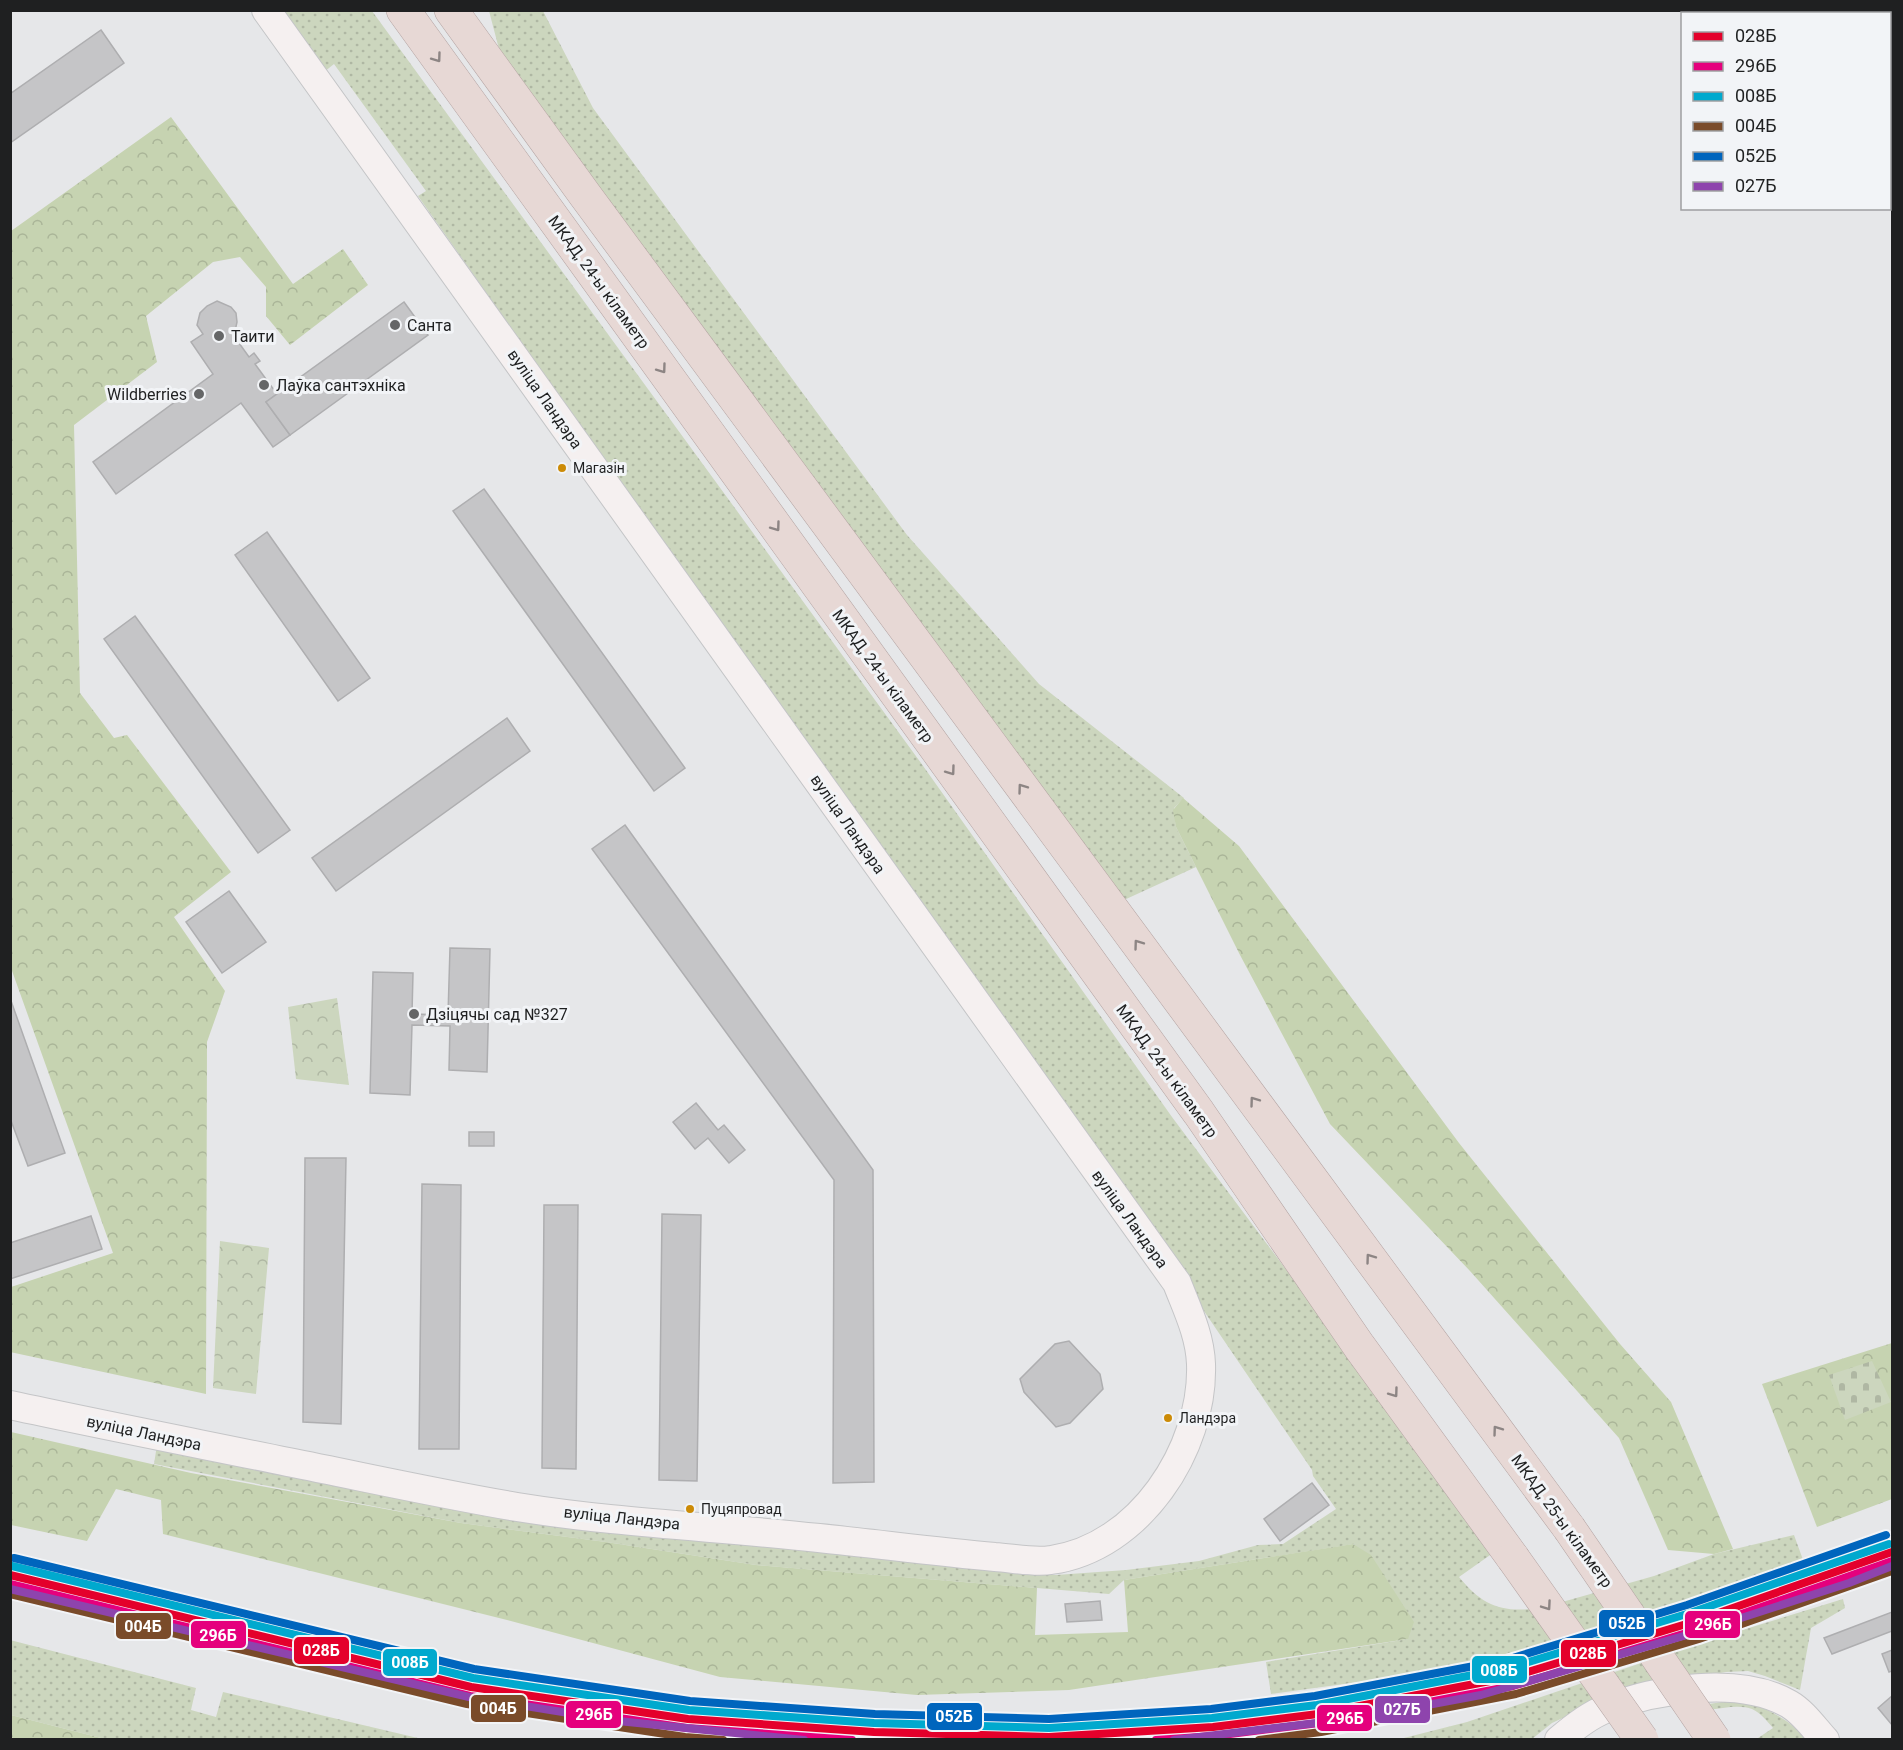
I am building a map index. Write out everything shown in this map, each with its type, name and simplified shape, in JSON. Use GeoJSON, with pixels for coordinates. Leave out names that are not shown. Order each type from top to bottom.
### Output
{"type":"FeatureCollection","features":[{"type":"Feature","properties":{"kind":"highway","name":"МКАД, 24-ы кіламетр"},"geometry":{"type":"LineString","coordinates":[[403,10],[1198,1113],[1359,1346],[1513,1558],[1641,1740]]}},
{"type":"Feature","properties":{"kind":"highway","name":"МКАД, 25-ы кіламетр"},"geometry":{"type":"LineString","coordinates":[[451,10],[606,224],[1569,1528],[1714,1740]]}},
{"type":"Feature","properties":{"kind":"street","name":"вуліца Ландэра"},"geometry":{"type":"LineString","coordinates":[[10,1405],[115,1428],[519,1507],[945,1553],[1050,1561],[1088,1550],[1114,1537],[1152,1498],[1169,1477],[1183,1451],[1192,1429],[1200,1390],[1201,1361],[1197,1337],[1177,1283],[266,10]]}},
{"type":"Feature","properties":{"kind":"street"},"geometry":{"type":"LineString","coordinates":[[1561,1740],[1587,1718],[1605,1709],[1668,1691],[1694,1687],[1724,1688],[1771,1695],[1791,1705],[1825,1740]]}},
{"type":"Feature","properties":{"kind":"green space"},"geometry":{"type":"Polygon","coordinates":[[[280,11],[372,11],[921,763],[1172,1117],[1326,1323],[1493,1553],[1459,1577],[1468,1587],[1495,1606],[1515,1609],[1541,1608],[1654,1576],[1714,1554],[1794,1535],[1806,1568],[1665,1612],[1422,1678],[1373,1680],[1271,1694],[1266,1662],[1408,1639],[1354,1544],[1124,1580],[1109,1594],[756,1565],[461,1523],[154,1464],[157,1445],[1005,1571],[1056,1575],[1126,1570],[1199,1561],[1258,1545],[1283,1544],[1336,1509],[1189,1289],[418,196],[426,191],[334,64],[324,72],[280,11]]]}},
{"type":"Feature","properties":{"kind":"green space"},"geometry":{"type":"Polygon","coordinates":[[[489,11],[543,11],[593,108],[907,535],[1039,684],[1184,798],[1174,808],[1176,827],[1196,867],[1124,900],[504,68],[489,11]]]}},
{"type":"Feature","properties":{"kind":"green space"},"geometry":{"type":"Polygon","coordinates":[[[171,117],[293,284],[343,249],[368,285],[290,345],[266,316],[266,287],[240,257],[213,262],[146,316],[157,362],[74,425],[80,693],[114,738],[127,735],[231,872],[174,917],[225,991],[207,1042],[206,1394],[10,1352],[11,1287],[113,1253],[11,968],[11,231],[171,117]]]}},
{"type":"Feature","properties":{"kind":"green space"},"geometry":{"type":"Polygon","coordinates":[[[1183,798],[1239,846],[1459,1143],[1620,1344],[1671,1402],[1733,1549],[1714,1554],[1668,1550],[1619,1438],[1470,1271],[1330,1124],[1240,955],[1176,827],[1173,810],[1183,798]]]}},
{"type":"Feature","properties":{"kind":"green space"},"geometry":{"type":"Polygon","coordinates":[[[337,998],[349,1085],[296,1079],[288,1007],[337,998]]]}},
{"type":"Feature","properties":{"kind":"green space"},"geometry":{"type":"Polygon","coordinates":[[[220,1241],[269,1248],[256,1394],[213,1388],[220,1241]]]}},
{"type":"Feature","properties":{"kind":"green space"},"geometry":{"type":"Polygon","coordinates":[[[1892,1343],[1892,1499],[1817,1527],[1762,1384],[1892,1343]]]}},
{"type":"Feature","properties":{"kind":"green space"},"geometry":{"type":"Polygon","coordinates":[[[1872,1361],[1891,1402],[1845,1420],[1829,1375],[1872,1361]]]}},
{"type":"Feature","properties":{"kind":"green space"},"geometry":{"type":"Polygon","coordinates":[[[11,1432],[191,1473],[461,1523],[756,1565],[1037,1588],[1035,1635],[1128,1632],[1124,1580],[1353,1544],[1371,1555],[1414,1622],[1408,1639],[1069,1690],[917,1695],[720,1677],[507,1620],[163,1534],[161,1500],[116,1489],[87,1541],[11,1525],[11,1432]]]}},
{"type":"Feature","properties":{"kind":"green space"},"geometry":{"type":"Polygon","coordinates":[[[1843,1599],[1845,1608],[1811,1628],[1800,1690],[1748,1671],[1726,1672],[1702,1676],[1582,1709],[1552,1723],[1532,1739],[1396,1740],[1467,1722],[1700,1643],[1843,1599]]]}},
{"type":"Feature","properties":{"kind":"green space"},"geometry":{"type":"Polygon","coordinates":[[[10,1640],[196,1688],[191,1710],[216,1717],[223,1692],[422,1739],[105,1739],[11,1715],[10,1640]]]}},
{"type":"Feature","properties":{"kind":"green space"},"geometry":{"type":"Polygon","coordinates":[[[1742,1699],[1785,1720],[1807,1739],[1759,1739],[1773,1728],[1764,1717],[1745,1707],[1727,1707],[1681,1716],[1676,1709],[1742,1699]]]}},
{"type":"Feature","properties":{"kind":"green space"},"geometry":{"type":"Polygon","coordinates":[[[11,1715],[105,1739],[11,1739],[11,1715]]]}},
{"type":"Feature","properties":{"kind":"building"},"geometry":{"type":"Polygon","coordinates":[[[101,30],[124,63],[10,143],[10,94],[101,30]]]}},
{"type":"Feature","properties":{"kind":"building"},"geometry":{"type":"Polygon","coordinates":[[[217,301],[231,307],[236,313],[234,336],[249,357],[254,353],[260,361],[255,364],[277,394],[266,402],[290,435],[273,447],[241,403],[116,494],[93,462],[213,374],[191,342],[203,334],[197,325],[200,313],[217,301]]]}},
{"type":"Feature","properties":{"kind":"building"},"geometry":{"type":"Polygon","coordinates":[[[404,302],[428,335],[290,435],[266,402],[404,302]]]}},
{"type":"Feature","properties":{"kind":"building"},"geometry":{"type":"Polygon","coordinates":[[[484,489],[685,768],[654,791],[453,511],[484,489]]]}},
{"type":"Feature","properties":{"kind":"building"},"geometry":{"type":"Polygon","coordinates":[[[267,532],[370,678],[338,701],[235,555],[267,532]]]}},
{"type":"Feature","properties":{"kind":"building"},"geometry":{"type":"Polygon","coordinates":[[[135,616],[290,830],[258,853],[104,639],[135,616]]]}},
{"type":"Feature","properties":{"kind":"building"},"geometry":{"type":"Polygon","coordinates":[[[507,718],[530,751],[336,891],[312,858],[507,718]]]}},
{"type":"Feature","properties":{"kind":"building"},"geometry":{"type":"Polygon","coordinates":[[[625,825],[873,1170],[874,1482],[833,1483],[834,1180],[592,849],[625,825]]]}},
{"type":"Feature","properties":{"kind":"building"},"geometry":{"type":"Polygon","coordinates":[[[229,891],[266,942],[222,973],[186,922],[229,891]]]}},
{"type":"Feature","properties":{"kind":"building"},"geometry":{"type":"Polygon","coordinates":[[[450,948],[490,949],[487,1072],[449,1070],[450,1026],[412,1025],[410,1095],[370,1093],[373,972],[413,973],[412,1014],[448,1015],[450,948]]]}},
{"type":"Feature","properties":{"kind":"building"},"geometry":{"type":"Polygon","coordinates":[[[10,998],[65,1153],[28,1166],[10,1118],[10,998]]]}},
{"type":"Feature","properties":{"kind":"building"},"geometry":{"type":"Polygon","coordinates":[[[696,1103],[718,1130],[724,1125],[745,1150],[729,1163],[708,1138],[695,1149],[673,1122],[696,1103]]]}},
{"type":"Feature","properties":{"kind":"building"},"geometry":{"type":"Polygon","coordinates":[[[469,1132],[494,1132],[494,1146],[469,1146],[469,1132]]]}},
{"type":"Feature","properties":{"kind":"building"},"geometry":{"type":"Polygon","coordinates":[[[305,1158],[346,1158],[341,1424],[303,1422],[305,1158]]]}},
{"type":"Feature","properties":{"kind":"building"},"geometry":{"type":"Polygon","coordinates":[[[422,1184],[461,1185],[459,1449],[419,1449],[422,1184]]]}},
{"type":"Feature","properties":{"kind":"building"},"geometry":{"type":"Polygon","coordinates":[[[544,1205],[578,1205],[576,1469],[542,1468],[544,1205]]]}},
{"type":"Feature","properties":{"kind":"building"},"geometry":{"type":"Polygon","coordinates":[[[662,1214],[701,1215],[697,1481],[659,1480],[662,1214]]]}},
{"type":"Feature","properties":{"kind":"building"},"geometry":{"type":"Polygon","coordinates":[[[91,1216],[102,1249],[10,1279],[10,1243],[91,1216]]]}},
{"type":"Feature","properties":{"kind":"building"},"geometry":{"type":"Polygon","coordinates":[[[1069,1341],[1100,1374],[1103,1389],[1070,1423],[1056,1427],[1024,1392],[1020,1379],[1055,1344],[1069,1341]]]}},
{"type":"Feature","properties":{"kind":"building"},"geometry":{"type":"Polygon","coordinates":[[[1312,1483],[1329,1505],[1280,1541],[1264,1519],[1312,1483]]]}},
{"type":"Feature","properties":{"kind":"building"},"geometry":{"type":"Polygon","coordinates":[[[1100,1601],[1102,1620],[1067,1622],[1065,1604],[1100,1601]]]}},
{"type":"Feature","properties":{"kind":"building"},"geometry":{"type":"Polygon","coordinates":[[[1892,1612],[1892,1631],[1832,1654],[1824,1638],[1892,1612]]]}},
{"type":"Feature","properties":{"kind":"building"},"geometry":{"type":"Polygon","coordinates":[[[1892,1650],[1892,1671],[1889,1672],[1882,1654],[1892,1650]]]}},
{"type":"Feature","properties":{"kind":"building"},"geometry":{"type":"Polygon","coordinates":[[[1892,1696],[1892,1725],[1878,1708],[1892,1696]]]}},
{"type":"Feature","properties":{"kind":"transit line","name":"052Б"},"geometry":{"type":"LineString","coordinates":[[14,1558],[474,1669],[690,1701],[875,1714],[1049,1719],[1211,1709],[1315,1696],[1506,1660],[1687,1605],[1886,1535]]}},
{"type":"Feature","properties":{"kind":"transit line","name":"008Б"},"geometry":{"type":"LineString","coordinates":[[12,1566],[473,1678],[689,1710],[874,1723],[1049,1728],[1212,1718],[1317,1705],[1509,1668],[1690,1613],[1889,1544]]}},
{"type":"Feature","properties":{"kind":"transit line","name":"028Б"},"geometry":{"type":"LineString","coordinates":[[10,1575],[471,1687],[688,1719],[874,1732],[1049,1737],[1213,1727],[1318,1714],[1511,1677],[1693,1622],[1892,1552]]}},
{"type":"Feature","properties":{"kind":"transit line","name":"296Б"},"geometry":{"type":"LineString","coordinates":[[1156,1740],[1214,1736],[1319,1723],[1513,1686],[1696,1630],[1892,1561]]}},
{"type":"Feature","properties":{"kind":"transit line","name":"027Б"},"geometry":{"type":"LineString","coordinates":[[1174,1740],[1358,1718],[1481,1695],[1704,1630],[1849,1583],[1892,1566]]}},
{"type":"Feature","properties":{"kind":"transit line","name":"004Б"},"geometry":{"type":"LineString","coordinates":[[1259,1740],[1321,1732],[1516,1694],[1699,1639],[1892,1571]]}},
{"type":"Feature","properties":{"kind":"transit line","name":"296Б"},"geometry":{"type":"LineString","coordinates":[[10,1584],[470,1696],[687,1728],[852,1740]]}},
{"type":"Feature","properties":{"kind":"transit line","name":"027Б"},"geometry":{"type":"LineString","coordinates":[[10,1589],[469,1697],[618,1721],[804,1740]]}},
{"type":"Feature","properties":{"kind":"transit line","name":"004Б"},"geometry":{"type":"LineString","coordinates":[[10,1594],[467,1704],[685,1737],[723,1740]]}},
{"type":"Feature","properties":{"kind":"place","name":"Санта"},"geometry":{"type":"Point","coordinates":[395,325]}},
{"type":"Feature","properties":{"kind":"place","name":"Таити"},"geometry":{"type":"Point","coordinates":[219,336]}},
{"type":"Feature","properties":{"kind":"place","name":"Лаўка сантэхніка"},"geometry":{"type":"Point","coordinates":[264,385]}},
{"type":"Feature","properties":{"kind":"place","name":"Wildberries"},"geometry":{"type":"Point","coordinates":[199,394]}},
{"type":"Feature","properties":{"kind":"place","name":"Магазін"},"geometry":{"type":"Point","coordinates":[562,468]}},
{"type":"Feature","properties":{"kind":"place","name":"Дзіцячы сад №327"},"geometry":{"type":"Point","coordinates":[414,1014]}},
{"type":"Feature","properties":{"kind":"place","name":"Ландэра"},"geometry":{"type":"Point","coordinates":[1168,1418]}},
{"type":"Feature","properties":{"kind":"place","name":"Пуцяпровад"},"geometry":{"type":"Point","coordinates":[690,1509]}}]}
